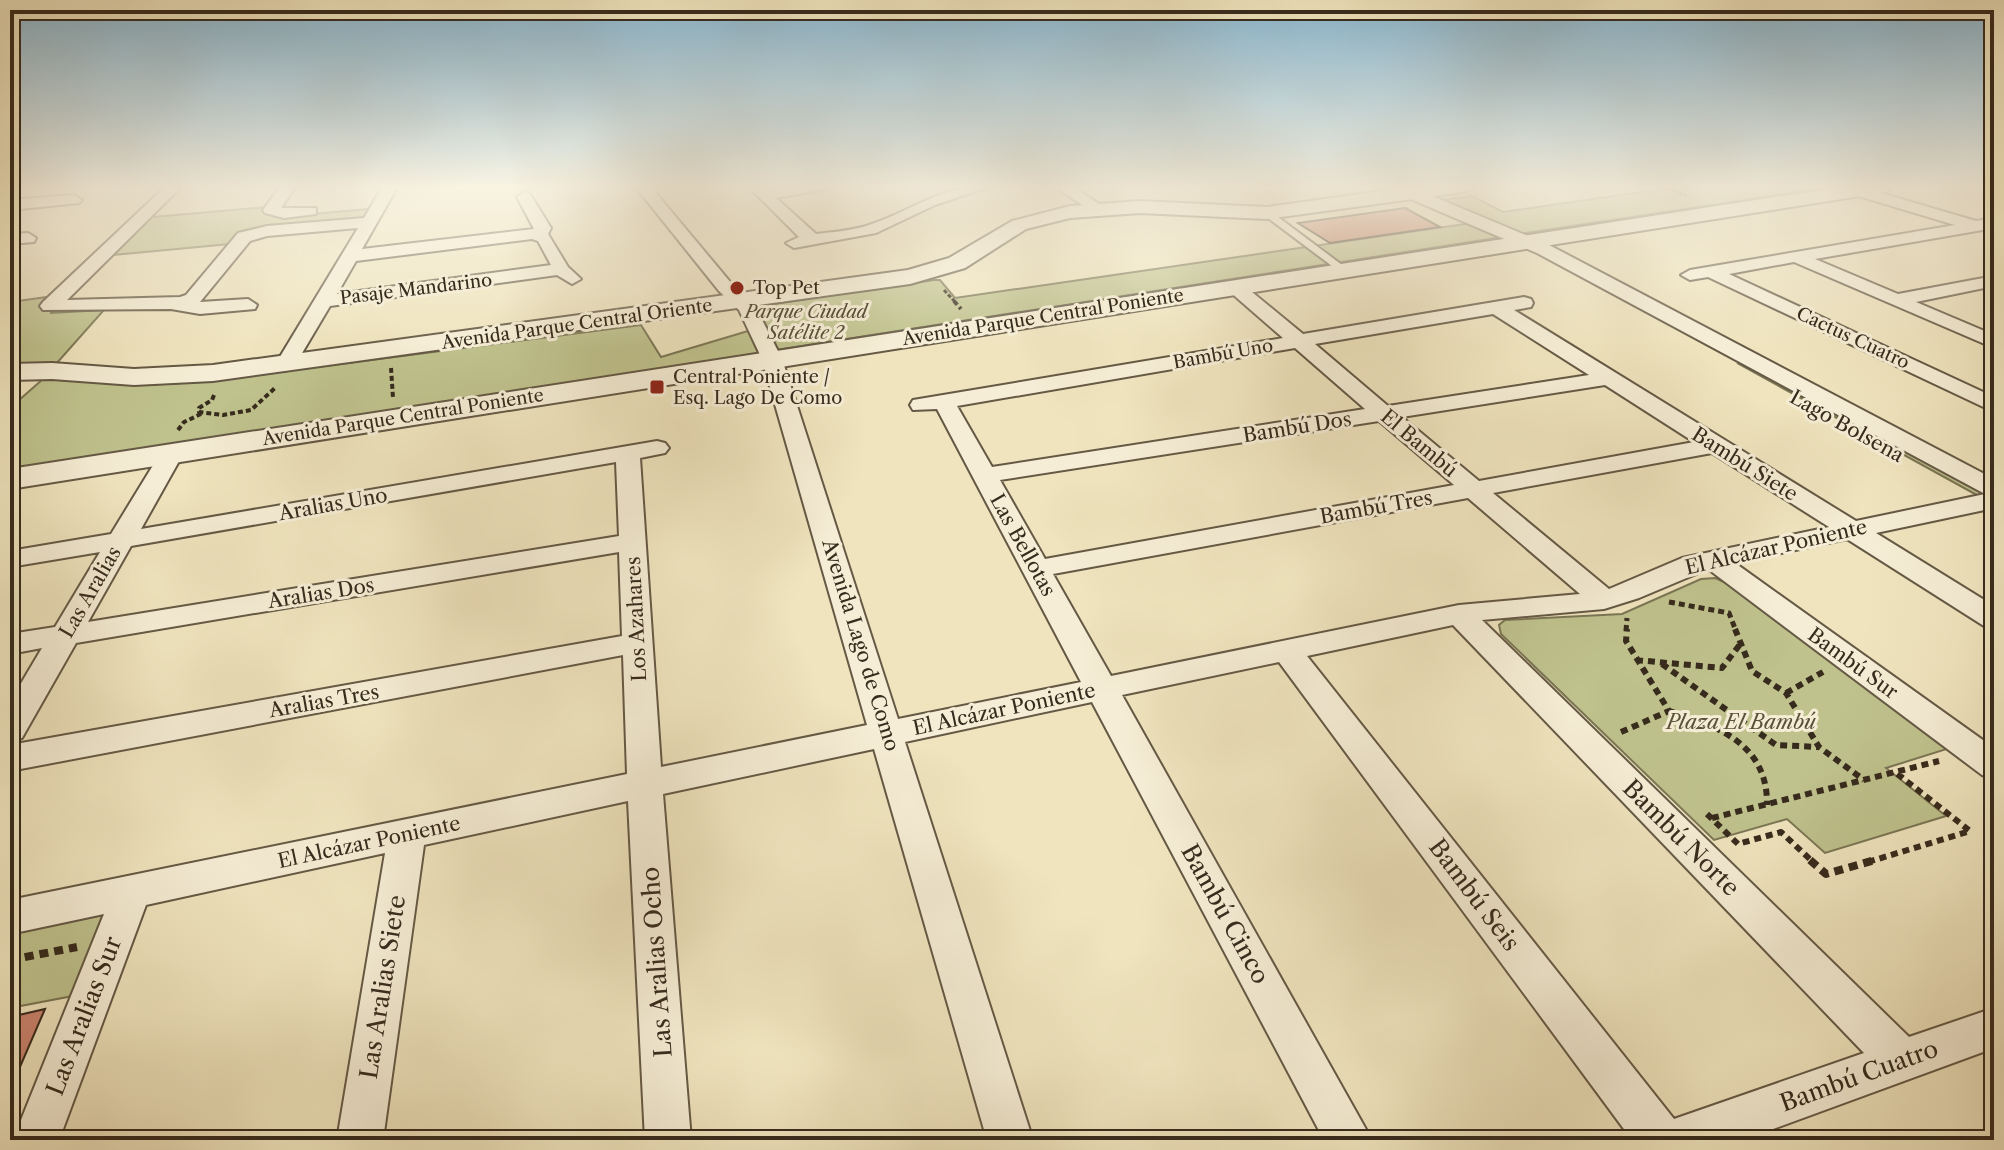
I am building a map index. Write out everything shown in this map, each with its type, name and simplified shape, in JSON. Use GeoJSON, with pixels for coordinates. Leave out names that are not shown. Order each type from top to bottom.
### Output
{"type":"FeatureCollection","features":[{"type":"Feature","properties":{"kind":"street"},"geometry":{"type":"LineString","coordinates":[[119,240],[50,306],[178,305],[200,308],[248,305]]}},
{"type":"Feature","properties":{"kind":"street"},"geometry":{"type":"LineString","coordinates":[[178,305],[193,299],[242,240]]}},
{"type":"Feature","properties":{"kind":"street"},"geometry":{"type":"LineString","coordinates":[[284,375],[360,240]]}},
{"type":"Feature","properties":{"kind":"street","name":"Pasaje Mandarino"},"geometry":{"type":"LineString","coordinates":[[350,256],[497,240]]}},
{"type":"Feature","properties":{"kind":"street","name":"Pasaje Mandarino"},"geometry":{"type":"LineString","coordinates":[[323,301],[564,275],[546,240]]}},
{"type":"Feature","properties":{"kind":"street","name":"Avenida Lago de Como"},"geometry":{"type":"LineString","coordinates":[[687,240],[747,308],[772,359],[1010,1140]]}},
{"type":"Feature","properties":{"kind":"street"},"geometry":{"type":"LineString","coordinates":[[794,243],[812,240]]}},
{"type":"Feature","properties":{"kind":"street","name":"Avenida Parque Central Oriente"},"geometry":{"type":"LineString","coordinates":[[10,372],[163,377],[284,375],[923,274],[966,259],[996,240]]}},
{"type":"Feature","properties":{"kind":"street","name":"Lago Bolsena"},"geometry":{"type":"LineString","coordinates":[[1516,240],[1528,251],[1709,343],[1992,499]]}},
{"type":"Feature","properties":{"kind":"street","name":"Avenida Parque Central Poniente"},"geometry":{"type":"LineString","coordinates":[[10,479],[173,444],[772,359],[1536,240]]}},
{"type":"Feature","properties":{"kind":"street"},"geometry":{"type":"LineString","coordinates":[[1690,275],[1903,240]]}},
{"type":"Feature","properties":{"kind":"street"},"geometry":{"type":"LineString","coordinates":[[1795,257],[1994,342]]}},
{"type":"Feature","properties":{"kind":"street","name":"Cactus Cuatro"},"geometry":{"type":"LineString","coordinates":[[1711,272],[1994,405]]}},
{"type":"Feature","properties":{"kind":"street"},"geometry":{"type":"LineString","coordinates":[[1896,300],[1994,281]]}},
{"type":"Feature","properties":{"kind":"street","name":"El Bambú"},"geometry":{"type":"LineString","coordinates":[[1235,287],[1474,489],[1608,609]]}},
{"type":"Feature","properties":{"kind":"street","name":"Bambú Uno"},"geometry":{"type":"LineString","coordinates":[[933,404],[1524,303]]}},
{"type":"Feature","properties":{"kind":"street","name":"Bambú Siete"},"geometry":{"type":"LineString","coordinates":[[1497,308],[1994,619]]}},
{"type":"Feature","properties":{"kind":"street","name":"Bambú Dos"},"geometry":{"type":"LineString","coordinates":[[985,475],[1609,378]]}},
{"type":"Feature","properties":{"kind":"street","name":"Las Bellotas"},"geometry":{"type":"LineString","coordinates":[[933,404],[985,475],[1102,689]]}},
{"type":"Feature","properties":{"kind":"street","name":"Las Aralias"},"geometry":{"type":"LineString","coordinates":[[10,730],[173,444]]}},
{"type":"Feature","properties":{"kind":"street","name":"Bambú Tres"},"geometry":{"type":"LineString","coordinates":[[1036,569],[1716,445]]}},
{"type":"Feature","properties":{"kind":"street","name":"Aralias Uno"},"geometry":{"type":"LineString","coordinates":[[10,559],[657,448]]}},
{"type":"Feature","properties":{"kind":"street","name":"Los Azahares"},"geometry":{"type":"LineString","coordinates":[[628,453],[645,784]]}},
{"type":"Feature","properties":{"kind":"street","name":"El Alcázar Poniente"},"geometry":{"type":"LineString","coordinates":[[10,917],[1459,614],[1511,607],[1608,609],[1628,593],[1675,570],[1712,559],[1992,499]]}},
{"type":"Feature","properties":{"kind":"street","name":"Aralias Dos"},"geometry":{"type":"LineString","coordinates":[[10,644],[632,542]]}},
{"type":"Feature","properties":{"kind":"street","name":"Bambú Sur"},"geometry":{"type":"LineString","coordinates":[[1712,559],[1994,766]]}},
{"type":"Feature","properties":{"kind":"street","name":"Bambú Norte"},"geometry":{"type":"LineString","coordinates":[[1459,614],[1902,1061]]}},
{"type":"Feature","properties":{"kind":"street","name":"Aralias Tres"},"geometry":{"type":"LineString","coordinates":[[10,758],[637,643]]}},
{"type":"Feature","properties":{"kind":"street","name":"Bambú Seis"},"geometry":{"type":"LineString","coordinates":[[1286,650],[1661,1140]]}},
{"type":"Feature","properties":{"kind":"street","name":"Bambú Cinco"},"geometry":{"type":"LineString","coordinates":[[1102,689],[1349,1140]]}},
{"type":"Feature","properties":{"kind":"street","name":"Las Aralias Ocho"},"geometry":{"type":"LineString","coordinates":[[645,784],[668,1140]]}},
{"type":"Feature","properties":{"kind":"street","name":"Las Aralias Siete"},"geometry":{"type":"LineString","coordinates":[[360,1140],[407,834]]}},
{"type":"Feature","properties":{"kind":"street","name":"Las Aralias Sur"},"geometry":{"type":"LineString","coordinates":[[36,1140],[132,891]]}},
{"type":"Feature","properties":{"kind":"street","name":"Bambú Cuatro"},"geometry":{"type":"LineString","coordinates":[[1679,1140],[1994,1028]]}},
{"type":"Feature","properties":{"kind":"lane"},"geometry":{"type":"LineString","coordinates":[[1303,240],[1343,270]]}},
{"type":"Feature","properties":{"kind":"path"},"geometry":{"type":"LineString","coordinates":[[387,360],[393,373],[393,402]]}},
{"type":"Feature","properties":{"kind":"path"},"geometry":{"type":"LineString","coordinates":[[173,444],[184,422],[201,414],[226,415],[251,409],[263,403],[266,393],[284,375]]}},
{"type":"Feature","properties":{"kind":"path"},"geometry":{"type":"LineString","coordinates":[[201,414],[199,408],[212,400],[218,391]]}},
{"type":"Feature","properties":{"kind":"path"},"geometry":{"type":"LineString","coordinates":[[1676,596],[1665,601],[1729,613],[1752,671],[1786,693],[1819,747],[1864,780]]}},
{"type":"Feature","properties":{"kind":"path"},"geometry":{"type":"LineString","coordinates":[[1608,609],[1627,618]]}},
{"type":"Feature","properties":{"kind":"path"},"geometry":{"type":"LineString","coordinates":[[1627,618],[1640,612]]}},
{"type":"Feature","properties":{"kind":"path"},"geometry":{"type":"LineString","coordinates":[[1627,618],[1626,641],[1669,711],[1720,729],[1746,750],[1764,771],[1769,794],[1767,805]]}},
{"type":"Feature","properties":{"kind":"path"},"geometry":{"type":"LineString","coordinates":[[1635,659],[1722,668],[1741,643]]}},
{"type":"Feature","properties":{"kind":"path"},"geometry":{"type":"LineString","coordinates":[[1811,663],[1835,681]]}},
{"type":"Feature","properties":{"kind":"path"},"geometry":{"type":"LineString","coordinates":[[1662,664],[1776,745],[1819,747]]}},
{"type":"Feature","properties":{"kind":"path"},"geometry":{"type":"LineString","coordinates":[[1786,693],[1823,672]]}},
{"type":"Feature","properties":{"kind":"path"},"geometry":{"type":"LineString","coordinates":[[1621,732],[1669,711]]}},
{"type":"Feature","properties":{"kind":"path"},"geometry":{"type":"LineString","coordinates":[[1610,721],[1632,743]]}},
{"type":"Feature","properties":{"kind":"path"},"geometry":{"type":"LineString","coordinates":[[1711,818],[1940,761],[1928,752]]}},
{"type":"Feature","properties":{"kind":"path"},"geometry":{"type":"LineString","coordinates":[[1700,808],[1738,844],[1781,832],[1826,874],[1970,831],[1895,772]]}},
{"type":"Feature","properties":{"kind":"path"},"geometry":{"type":"LineString","coordinates":[[10,960],[79,946],[75,957]]}},
{"type":"Feature","properties":{"kind":"green space"},"geometry":{"type":"Polygon","coordinates":[[[129,240],[241,240],[230,244],[113,255],[129,240]]]}},
{"type":"Feature","properties":{"kind":"green space","name":"Parque Ciudad Satélite 2"},"geometry":{"type":"Polygon","coordinates":[[[1357,240],[1485,240],[776,350],[747,308],[934,280],[940,280],[955,298],[1357,240]]]}},
{"type":"Feature","properties":{"kind":"green space"},"geometry":{"type":"Polygon","coordinates":[[[54,296],[51,313],[104,310],[56,364],[10,365],[10,302],[54,296]]]}},
{"type":"Feature","properties":{"kind":"green space"},"geometry":{"type":"Polygon","coordinates":[[[641,325],[661,357],[748,331],[762,357],[10,471],[10,408],[43,379],[143,385],[201,382],[641,325]]]}},
{"type":"Feature","properties":{"kind":"green space"},"geometry":{"type":"Polygon","coordinates":[[[1750,362],[1994,491],[1984,499],[1739,364],[1750,362]]]}},
{"type":"Feature","properties":{"kind":"green space","name":"Plaza El Bambú"},"geometry":{"type":"Polygon","coordinates":[[[1715,578],[1731,585],[1950,748],[1886,768],[1946,816],[1825,853],[1787,819],[1714,840],[1501,634],[1499,625],[1505,620],[1622,614],[1701,579],[1715,578]]]}},
{"type":"Feature","properties":{"kind":"green space"},"geometry":{"type":"Polygon","coordinates":[[[119,910],[83,994],[10,1008],[10,931],[119,910]]]}},
{"type":"Feature","properties":{"kind":"building"},"geometry":{"type":"Polygon","coordinates":[[[1325,240],[1353,240],[1330,243],[1325,240]]]}},
{"type":"Feature","properties":{"kind":"building"},"geometry":{"type":"Polygon","coordinates":[[[45,1009],[10,1090],[10,1017],[45,1009]]]}},
{"type":"Feature","properties":{"kind":"place","name":"Top Pet"},"geometry":{"type":"Point","coordinates":[737,288]}},
{"type":"Feature","properties":{"kind":"place","name":"Central Poniente / Esq. Lago De Como"},"geometry":{"type":"Point","coordinates":[657,387]}}]}
